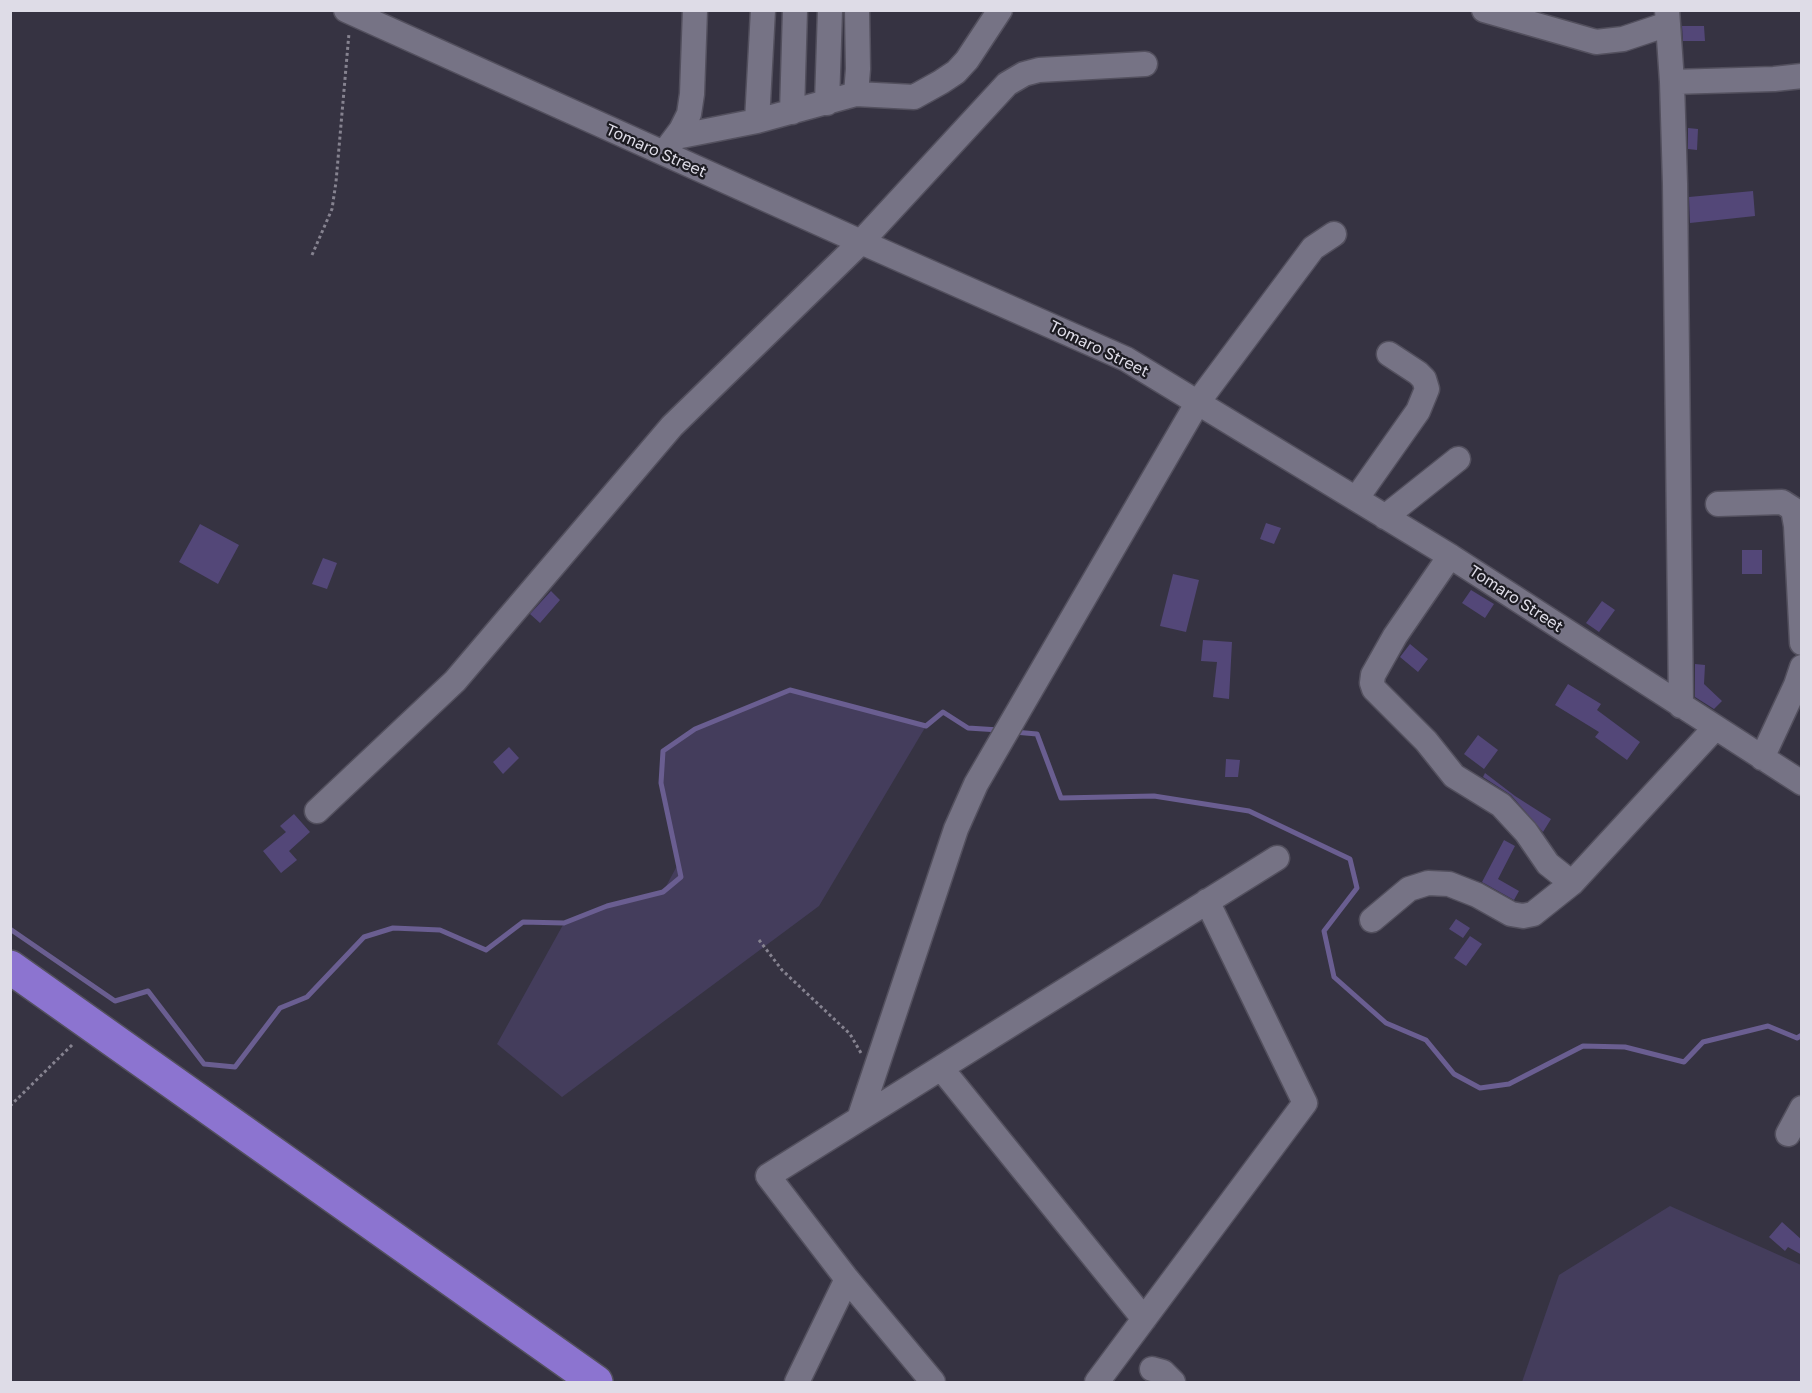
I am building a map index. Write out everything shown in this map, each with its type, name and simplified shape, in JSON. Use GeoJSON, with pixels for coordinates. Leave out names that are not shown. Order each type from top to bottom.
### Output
{"type":"FeatureCollection","features":[{"type":"Feature","properties":{"kind":"highway"},"geometry":{"type":"LineString","coordinates":[[10,967],[596,1383]]}},
{"type":"Feature","properties":{"kind":"highway"},"geometry":{"type":"LineString","coordinates":[[10,981],[574,1383]]}},
{"type":"Feature","properties":{"kind":"street"},"geometry":{"type":"LineString","coordinates":[[669,146],[688,114],[692,94],[694,10]]}},
{"type":"Feature","properties":{"kind":"street"},"geometry":{"type":"LineString","coordinates":[[758,121],[763,10]]}},
{"type":"Feature","properties":{"kind":"street"},"geometry":{"type":"LineString","coordinates":[[792,112],[795,10]]}},
{"type":"Feature","properties":{"kind":"street"},"geometry":{"type":"LineString","coordinates":[[827,103],[830,10]]}},
{"type":"Feature","properties":{"kind":"street"},"geometry":{"type":"LineString","coordinates":[[856,94],[857,10]]}},
{"type":"Feature","properties":{"kind":"street"},"geometry":{"type":"LineString","coordinates":[[669,146],[856,94],[914,96],[925,92],[956,72],[967,60],[1000,10]]}},
{"type":"Feature","properties":{"kind":"street"},"geometry":{"type":"LineString","coordinates":[[1484,10],[1596,42],[1623,39],[1667,17],[1672,82],[1675,184],[1681,706]]}},
{"type":"Feature","properties":{"kind":"street","name":"Tomaro Street"},"geometry":{"type":"LineString","coordinates":[[348,12],[669,146],[861,242],[1126,359],[1450,556],[1714,729],[1802,783]]}},
{"type":"Feature","properties":{"kind":"street"},"geometry":{"type":"LineString","coordinates":[[317,811],[455,681],[672,426],[861,242],[1008,84],[1024,74],[1039,70],[1145,64]]}},
{"type":"Feature","properties":{"kind":"street"},"geometry":{"type":"LineString","coordinates":[[1672,82],[1802,76]]}},
{"type":"Feature","properties":{"kind":"street"},"geometry":{"type":"LineString","coordinates":[[859,1119],[956,830],[976,784],[1198,402],[1313,248],[1334,234]]}},
{"type":"Feature","properties":{"kind":"street"},"geometry":{"type":"LineString","coordinates":[[1356,499],[1418,411],[1427,389],[1424,378],[1419,373],[1389,354]]}},
{"type":"Feature","properties":{"kind":"street"},"geometry":{"type":"LineString","coordinates":[[1385,517],[1458,459]]}},
{"type":"Feature","properties":{"kind":"street"},"geometry":{"type":"LineString","coordinates":[[1718,504],[1782,502],[1793,509],[1797,526],[1802,643]]}},
{"type":"Feature","properties":{"kind":"street"},"geometry":{"type":"LineString","coordinates":[[1450,556],[1395,636],[1373,675],[1374,689],[1426,741],[1454,776],[1501,805],[1526,832],[1548,864],[1572,883]]}},
{"type":"Feature","properties":{"kind":"street"},"geometry":{"type":"LineString","coordinates":[[1762,758],[1802,667]]}},
{"type":"Feature","properties":{"kind":"street"},"geometry":{"type":"LineString","coordinates":[[1372,920],[1409,889],[1428,883],[1449,884],[1477,895],[1510,914],[1523,916],[1533,914],[1572,883],[1714,729]]}},
{"type":"Feature","properties":{"kind":"street"},"geometry":{"type":"LineString","coordinates":[[933,1383],[847,1279],[768,1176],[1276,858]]}},
{"type":"Feature","properties":{"kind":"street"},"geometry":{"type":"LineString","coordinates":[[1097,1383],[1305,1103],[1207,901]]}},
{"type":"Feature","properties":{"kind":"street"},"geometry":{"type":"LineString","coordinates":[[941,1068],[1144,1320]]}},
{"type":"Feature","properties":{"kind":"street"},"geometry":{"type":"LineString","coordinates":[[1788,1134],[1802,1108]]}},
{"type":"Feature","properties":{"kind":"street"},"geometry":{"type":"LineString","coordinates":[[795,1379],[847,1279]]}},
{"type":"Feature","properties":{"kind":"street"},"geometry":{"type":"LineString","coordinates":[[1152,1369],[1163,1372],[1173,1383]]}},
{"type":"Feature","properties":{"kind":"path"},"geometry":{"type":"LineString","coordinates":[[312,255],[332,209],[336,182],[348,12]]}},
{"type":"Feature","properties":{"kind":"path"},"geometry":{"type":"LineString","coordinates":[[759,940],[782,970],[850,1035],[874,1075]]}},
{"type":"Feature","properties":{"kind":"path"},"geometry":{"type":"LineString","coordinates":[[10,1106],[62,1057],[83,1033]]}},
{"type":"Feature","properties":{"kind":"shaded area"},"geometry":{"type":"Polygon","coordinates":[[[790,690],[926,726],[819,906],[562,1097],[497,1044],[564,923],[608,906],[663,892],[678,864],[661,783],[663,751],[695,729],[790,690]]]}},
{"type":"Feature","properties":{"kind":"shaded area"},"geometry":{"type":"Polygon","coordinates":[[[1670,1206],[1801,1265],[1801,1382],[1522,1382],[1559,1275],[1670,1206]]]}},
{"type":"Feature","properties":{"kind":"building"},"geometry":{"type":"Polygon","coordinates":[[[1682,26],[1704,26],[1705,41],[1683,41],[1682,26]]]}},
{"type":"Feature","properties":{"kind":"building"},"geometry":{"type":"Polygon","coordinates":[[[1688,128],[1698,129],[1697,150],[1688,149],[1688,128]]]}},
{"type":"Feature","properties":{"kind":"building"},"geometry":{"type":"Polygon","coordinates":[[[1753,191],[1755,216],[1690,223],[1689,197],[1753,191]]]}},
{"type":"Feature","properties":{"kind":"building"},"geometry":{"type":"Polygon","coordinates":[[[1266,523],[1281,528],[1274,544],[1260,539],[1266,523]]]}},
{"type":"Feature","properties":{"kind":"building"},"geometry":{"type":"Polygon","coordinates":[[[200,524],[239,545],[218,584],[179,562],[200,524]]]}},
{"type":"Feature","properties":{"kind":"building"},"geometry":{"type":"Polygon","coordinates":[[[1742,550],[1762,550],[1762,574],[1742,574],[1742,550]]]}},
{"type":"Feature","properties":{"kind":"building"},"geometry":{"type":"Polygon","coordinates":[[[323,558],[337,563],[327,589],[312,584],[323,558]]]}},
{"type":"Feature","properties":{"kind":"building"},"geometry":{"type":"Polygon","coordinates":[[[1173,574],[1199,580],[1186,632],[1160,626],[1173,574]]]}},
{"type":"Feature","properties":{"kind":"building"},"geometry":{"type":"Polygon","coordinates":[[[1471,590],[1494,604],[1485,618],[1462,603],[1471,590]]]}},
{"type":"Feature","properties":{"kind":"building"},"geometry":{"type":"Polygon","coordinates":[[[551,591],[560,600],[540,623],[530,614],[551,591]]]}},
{"type":"Feature","properties":{"kind":"building"},"geometry":{"type":"Polygon","coordinates":[[[1602,601],[1615,610],[1599,632],[1586,623],[1602,601]]]}},
{"type":"Feature","properties":{"kind":"building"},"geometry":{"type":"Polygon","coordinates":[[[1203,640],[1232,642],[1229,699],[1213,697],[1217,662],[1201,661],[1203,640]]]}},
{"type":"Feature","properties":{"kind":"building"},"geometry":{"type":"Polygon","coordinates":[[[1410,644],[1428,659],[1418,672],[1400,657],[1410,644]]]}},
{"type":"Feature","properties":{"kind":"building"},"geometry":{"type":"Polygon","coordinates":[[[1695,664],[1705,665],[1704,684],[1722,701],[1714,709],[1695,697],[1695,664]]]}},
{"type":"Feature","properties":{"kind":"building"},"geometry":{"type":"Polygon","coordinates":[[[1568,684],[1601,704],[1597,710],[1640,742],[1627,760],[1595,737],[1599,732],[1555,705],[1568,684]]]}},
{"type":"Feature","properties":{"kind":"building"},"geometry":{"type":"Polygon","coordinates":[[[1478,735],[1498,750],[1484,769],[1464,754],[1478,735]]]}},
{"type":"Feature","properties":{"kind":"building"},"geometry":{"type":"Polygon","coordinates":[[[509,747],[519,758],[503,774],[493,762],[509,747]]]}},
{"type":"Feature","properties":{"kind":"building"},"geometry":{"type":"Polygon","coordinates":[[[1226,759],[1240,760],[1238,777],[1225,777],[1226,759]]]}},
{"type":"Feature","properties":{"kind":"building"},"geometry":{"type":"Polygon","coordinates":[[[1485,773],[1551,819],[1543,832],[1511,795],[1483,777],[1485,773]]]}},
{"type":"Feature","properties":{"kind":"building"},"geometry":{"type":"Polygon","coordinates":[[[294,814],[310,832],[289,851],[297,860],[281,873],[263,851],[286,832],[280,826],[294,814]]]}},
{"type":"Feature","properties":{"kind":"building"},"geometry":{"type":"Polygon","coordinates":[[[1504,840],[1515,846],[1498,879],[1519,891],[1514,900],[1482,882],[1504,840]]]}},
{"type":"Feature","properties":{"kind":"building"},"geometry":{"type":"Polygon","coordinates":[[[1456,919],[1470,928],[1463,938],[1449,929],[1456,919]]]}},
{"type":"Feature","properties":{"kind":"building"},"geometry":{"type":"Polygon","coordinates":[[[1470,936],[1482,944],[1466,966],[1454,958],[1470,936]]]}},
{"type":"Feature","properties":{"kind":"building"},"geometry":{"type":"Polygon","coordinates":[[[1782,1222],[1802,1240],[1802,1255],[1788,1247],[1785,1251],[1769,1237],[1782,1222]]]}},
{"type":"Feature","properties":{"kind":"waterway"},"geometry":{"type":"LineString","coordinates":[[10,929],[115,1001],[148,991],[204,1064],[235,1067],[280,1008],[307,997],[364,937],[393,928],[440,930],[486,950],[523,922],[564,923],[607,906],[663,892],[681,877],[661,783],[663,751],[695,729],[790,690],[926,726],[943,712],[968,728],[999,730]]}},
{"type":"Feature","properties":{"kind":"waterway"},"geometry":{"type":"LineString","coordinates":[[1014,732],[1037,734],[1061,798],[1154,796],[1249,811],[1350,859],[1357,888],[1324,931],[1334,977],[1386,1023],[1426,1040],[1454,1074],[1480,1088],[1509,1084],[1583,1046],[1625,1047],[1684,1062],[1703,1042],[1768,1026],[1797,1038],[1802,1035]]}}]}
